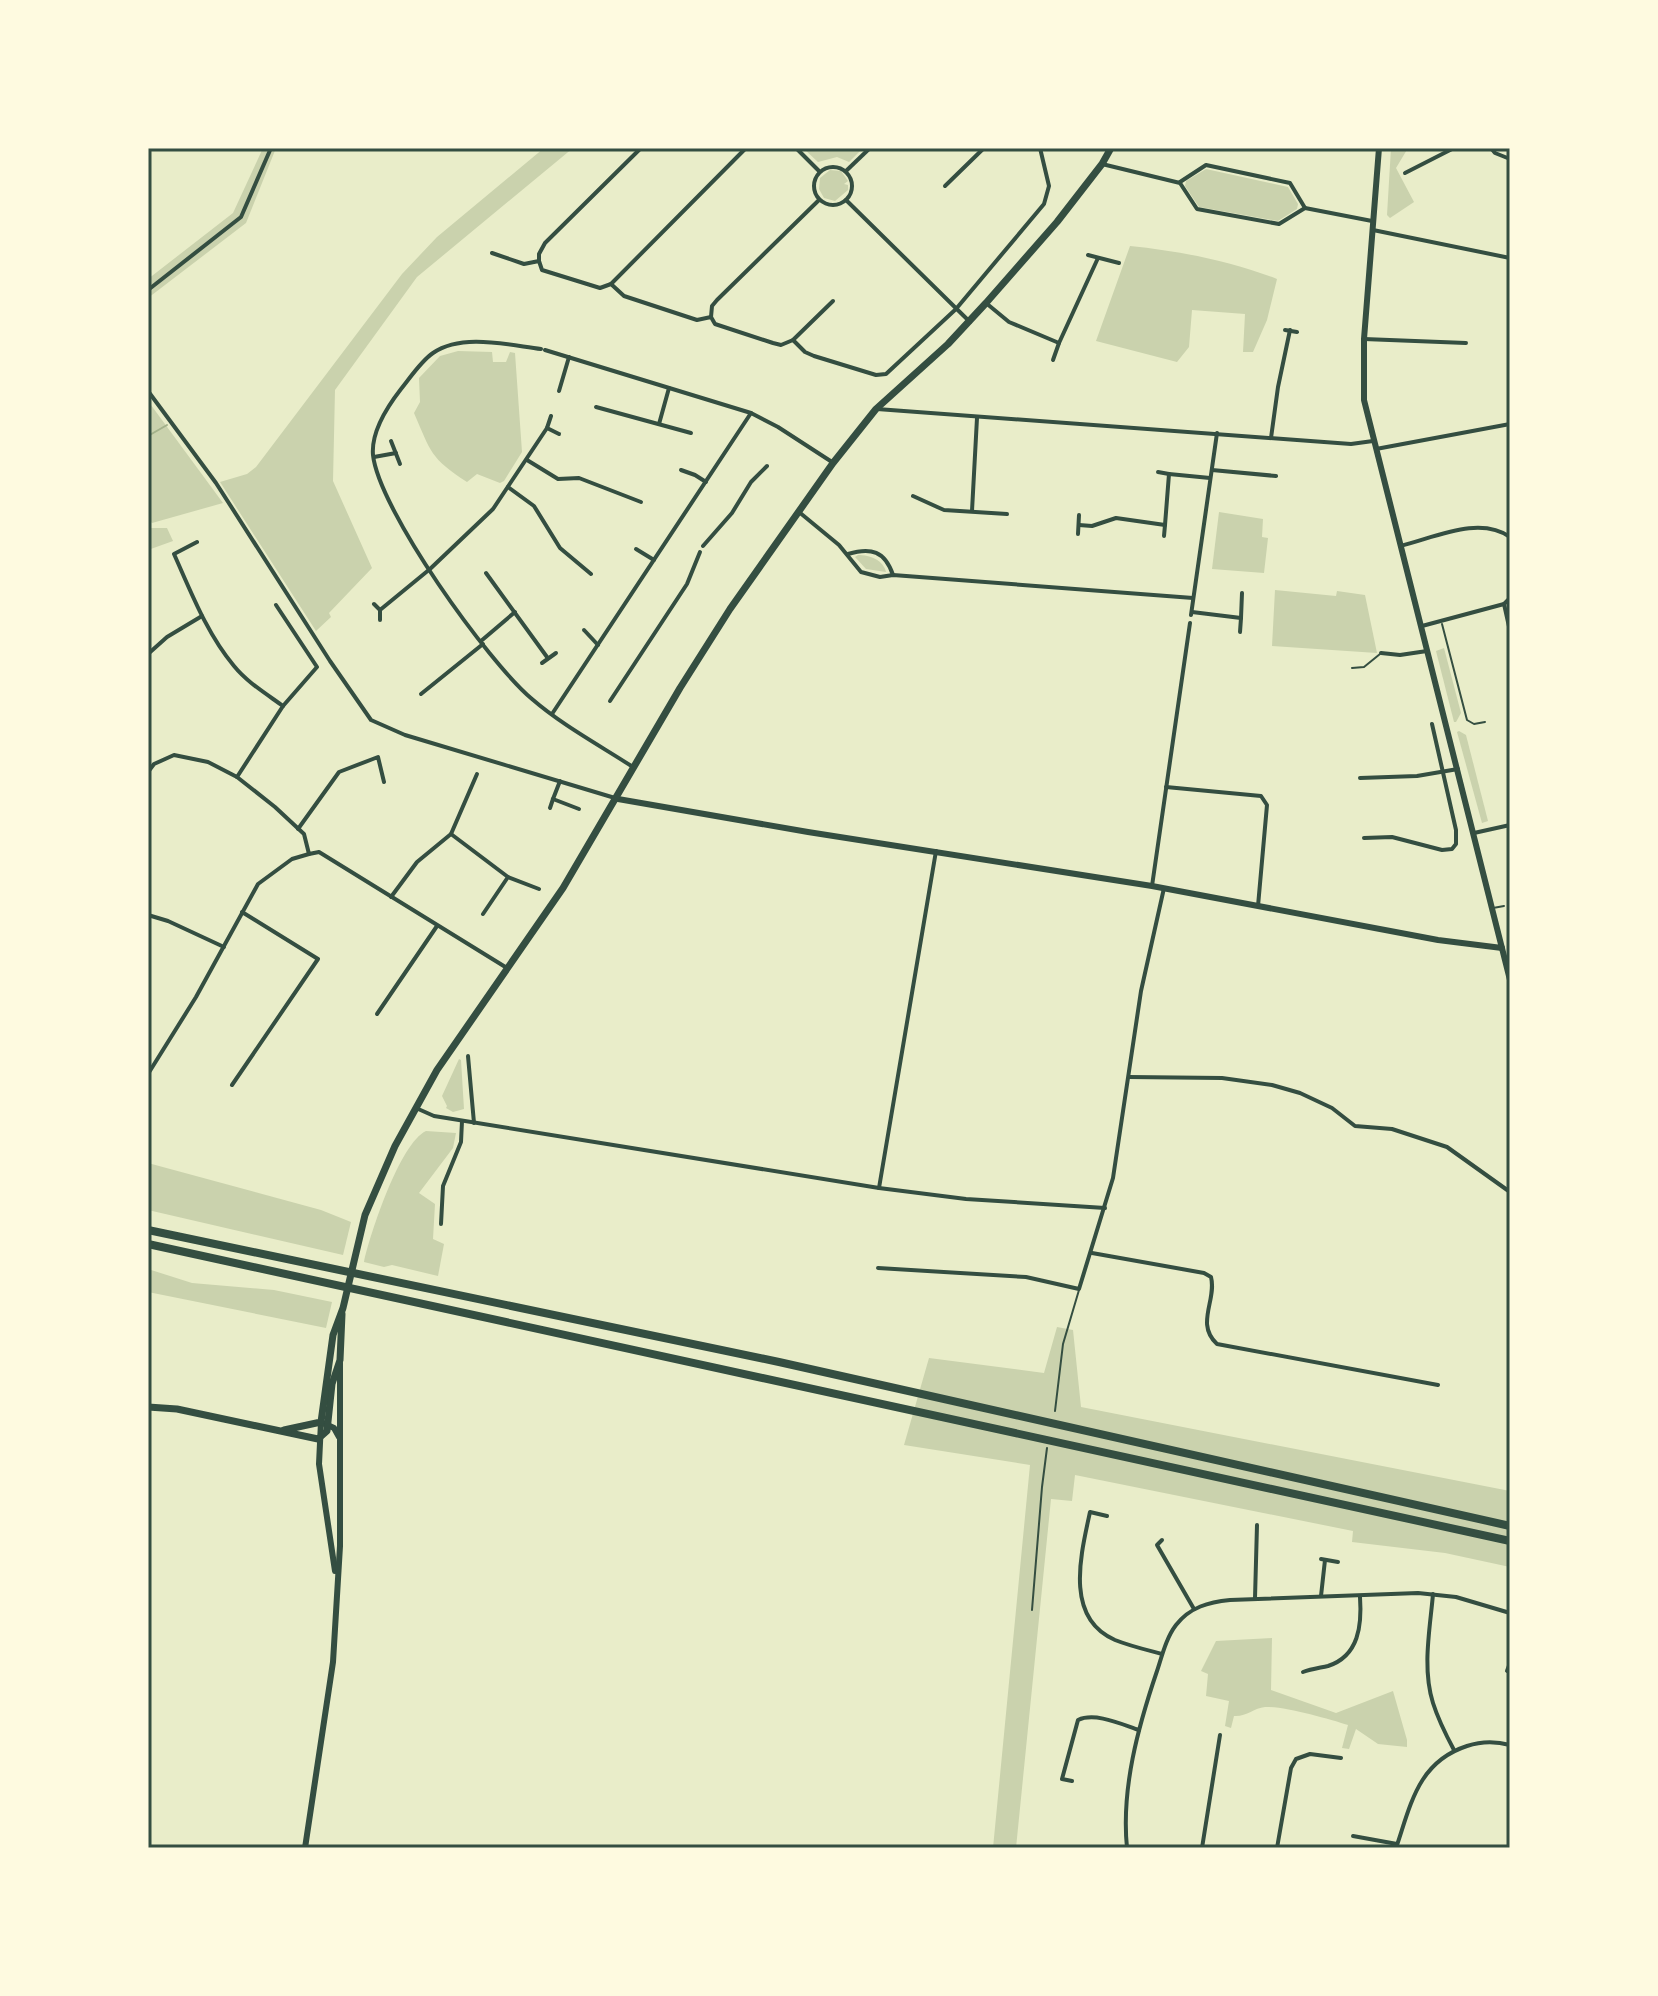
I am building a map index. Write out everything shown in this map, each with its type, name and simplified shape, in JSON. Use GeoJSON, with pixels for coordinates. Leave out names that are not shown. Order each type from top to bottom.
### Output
{"type":"FeatureCollection","features":[{"type":"Feature","properties":{"kind":"highway"},"geometry":{"type":"LineString","coordinates":[[148,1230],[779,1362],[1510,1526]]}},
{"type":"Feature","properties":{"kind":"highway"},"geometry":{"type":"LineString","coordinates":[[148,1244],[1510,1541]]}},
{"type":"Feature","properties":{"kind":"main road"},"geometry":{"type":"LineString","coordinates":[[148,1407],[177,1409],[318,1439],[324,1435],[325,1379],[333,1335],[343,1308],[358,1242],[376,1186],[415,1108],[456,1041],[563,888],[730,609],[833,463],[876,409],[970,322],[1057,222],[1111,148]]}},
{"type":"Feature","properties":{"kind":"main road"},"geometry":{"type":"LineString","coordinates":[[324,1423],[340,1360],[343,1308]]}},
{"type":"Feature","properties":{"kind":"main road"},"geometry":{"type":"LineString","coordinates":[[284,1430],[324,1423]]}},
{"type":"Feature","properties":{"kind":"street"},"geometry":{"type":"LineString","coordinates":[[148,290],[241,217],[271,148]]}},
{"type":"Feature","properties":{"kind":"street"},"geometry":{"type":"LineString","coordinates":[[641,148],[545,243],[539,254],[542,270],[600,288],[611,284],[746,148]]}},
{"type":"Feature","properties":{"kind":"street"},"geometry":{"type":"LineString","coordinates":[[796,148],[819,171]]}},
{"type":"Feature","properties":{"kind":"street"},"geometry":{"type":"LineString","coordinates":[[846,171],[870,148]]}},
{"type":"Feature","properties":{"kind":"street"},"geometry":{"type":"LineString","coordinates":[[945,186],[984,148]]}},
{"type":"Feature","properties":{"kind":"street"},"geometry":{"type":"LineString","coordinates":[[1379,148],[1363,389],[1373,441],[1510,980]]}},
{"type":"Feature","properties":{"kind":"street"},"geometry":{"type":"LineString","coordinates":[[1405,173],[1454,148]]}},
{"type":"Feature","properties":{"kind":"street"},"geometry":{"type":"LineString","coordinates":[[1491,148],[1510,159]]}},
{"type":"Feature","properties":{"kind":"street"},"geometry":{"type":"LineString","coordinates":[[793,340],[814,356],[876,375],[891,371],[956,309],[1044,204],[1049,186],[1041,150]]}},
{"type":"Feature","properties":{"kind":"street"},"geometry":{"type":"LineString","coordinates":[[1102,164],[1180,183],[1197,209],[1279,224],[1305,208],[1374,222]]}},
{"type":"Feature","properties":{"kind":"street"},"geometry":{"type":"LineString","coordinates":[[1180,183],[1206,165],[1290,183],[1305,208]]}},
{"type":"Feature","properties":{"kind":"street"},"geometry":{"type":"LineString","coordinates":[[833,166],[846,171],[852,185],[846,200],[835,205],[819,200],[813,186],[819,171],[833,166]]}},
{"type":"Feature","properties":{"kind":"street"},"geometry":{"type":"LineString","coordinates":[[819,200],[717,300],[712,306],[711,317],[715,324],[781,345],[793,340],[833,301]]}},
{"type":"Feature","properties":{"kind":"street"},"geometry":{"type":"LineString","coordinates":[[846,200],[970,322]]}},
{"type":"Feature","properties":{"kind":"street"},"geometry":{"type":"LineString","coordinates":[[1373,230],[1510,258]]}},
{"type":"Feature","properties":{"kind":"street"},"geometry":{"type":"LineString","coordinates":[[492,253],[524,264],[539,261]]}},
{"type":"Feature","properties":{"kind":"street"},"geometry":{"type":"LineString","coordinates":[[1088,255],[1119,263]]}},
{"type":"Feature","properties":{"kind":"street"},"geometry":{"type":"LineString","coordinates":[[1053,360],[1098,258]]}},
{"type":"Feature","properties":{"kind":"street"},"geometry":{"type":"LineString","coordinates":[[611,284],[624,296],[697,320],[711,317]]}},
{"type":"Feature","properties":{"kind":"street"},"geometry":{"type":"LineString","coordinates":[[986,303],[1009,322],[1059,343]]}},
{"type":"Feature","properties":{"kind":"street"},"geometry":{"type":"LineString","coordinates":[[1271,438],[1287,330],[1297,332]]}},
{"type":"Feature","properties":{"kind":"street"},"geometry":{"type":"LineString","coordinates":[[1364,339],[1466,343]]}},
{"type":"Feature","properties":{"kind":"street"},"geometry":{"type":"LineString","coordinates":[[635,768],[529,696],[482,643],[430,569],[394,509],[376,471],[373,448],[385,414],[430,354],[443,347],[463,342],[543,350],[751,413],[833,463]]}},
{"type":"Feature","properties":{"kind":"street"},"geometry":{"type":"LineString","coordinates":[[559,391],[569,357]]}},
{"type":"Feature","properties":{"kind":"street"},"geometry":{"type":"LineString","coordinates":[[659,424],[670,387]]}},
{"type":"Feature","properties":{"kind":"street"},"geometry":{"type":"LineString","coordinates":[[148,391],[216,483],[371,720],[405,735],[618,799],[1164,888],[1438,940],[1502,948]]}},
{"type":"Feature","properties":{"kind":"street"},"geometry":{"type":"LineString","coordinates":[[596,407],[691,433]]}},
{"type":"Feature","properties":{"kind":"street"},"geometry":{"type":"LineString","coordinates":[[876,409],[1351,444],[1373,441]]}},
{"type":"Feature","properties":{"kind":"street"},"geometry":{"type":"LineString","coordinates":[[552,714],[751,413]]}},
{"type":"Feature","properties":{"kind":"street"},"geometry":{"type":"LineString","coordinates":[[380,610],[430,569],[493,509],[547,428],[551,416]]}},
{"type":"Feature","properties":{"kind":"street"},"geometry":{"type":"LineString","coordinates":[[972,511],[977,418]]}},
{"type":"Feature","properties":{"kind":"street"},"geometry":{"type":"LineString","coordinates":[[1376,449],[1510,424]]}},
{"type":"Feature","properties":{"kind":"street"},"geometry":{"type":"LineString","coordinates":[[547,428],[559,434]]}},
{"type":"Feature","properties":{"kind":"street"},"geometry":{"type":"LineString","coordinates":[[1217,433],[1191,613],[1241,618]]}},
{"type":"Feature","properties":{"kind":"street"},"geometry":{"type":"LineString","coordinates":[[391,441],[400,464]]}},
{"type":"Feature","properties":{"kind":"street"},"geometry":{"type":"LineString","coordinates":[[373,457],[396,453]]}},
{"type":"Feature","properties":{"kind":"street"},"geometry":{"type":"LineString","coordinates":[[527,460],[558,479],[579,478],[641,502]]}},
{"type":"Feature","properties":{"kind":"street"},"geometry":{"type":"LineString","coordinates":[[703,546],[732,513],[751,482],[767,466]]}},
{"type":"Feature","properties":{"kind":"street"},"geometry":{"type":"LineString","coordinates":[[681,470],[706,482]]}},
{"type":"Feature","properties":{"kind":"street"},"geometry":{"type":"LineString","coordinates":[[1212,470],[1276,476]]}},
{"type":"Feature","properties":{"kind":"street"},"geometry":{"type":"LineString","coordinates":[[1158,472],[1210,478]]}},
{"type":"Feature","properties":{"kind":"street"},"geometry":{"type":"LineString","coordinates":[[1164,536],[1169,474]]}},
{"type":"Feature","properties":{"kind":"street"},"geometry":{"type":"LineString","coordinates":[[508,487],[526,498],[560,548],[591,574]]}},
{"type":"Feature","properties":{"kind":"street"},"geometry":{"type":"LineString","coordinates":[[913,496],[944,510],[1007,514]]}},
{"type":"Feature","properties":{"kind":"street"},"geometry":{"type":"LineString","coordinates":[[799,512],[848,554],[861,572],[871,576],[893,575],[1193,598]]}},
{"type":"Feature","properties":{"kind":"street"},"geometry":{"type":"LineString","coordinates":[[1078,534],[1079,515]]}},
{"type":"Feature","properties":{"kind":"street"},"geometry":{"type":"LineString","coordinates":[[1079,525],[1092,526],[1116,518],[1165,525]]}},
{"type":"Feature","properties":{"kind":"street"},"geometry":{"type":"LineString","coordinates":[[1400,546],[1477,526],[1500,530],[1510,537]]}},
{"type":"Feature","properties":{"kind":"street"},"geometry":{"type":"LineString","coordinates":[[197,542],[174,554],[202,616],[232,664],[250,682],[283,706]]}},
{"type":"Feature","properties":{"kind":"street"},"geometry":{"type":"LineString","coordinates":[[636,549],[654,560]]}},
{"type":"Feature","properties":{"kind":"street"},"geometry":{"type":"LineString","coordinates":[[848,554],[860,551],[882,555],[889,562],[893,575]]}},
{"type":"Feature","properties":{"kind":"street"},"geometry":{"type":"LineString","coordinates":[[610,701],[687,584],[700,552]]}},
{"type":"Feature","properties":{"kind":"street"},"geometry":{"type":"LineString","coordinates":[[486,573],[547,657]]}},
{"type":"Feature","properties":{"kind":"street"},"geometry":{"type":"LineString","coordinates":[[1240,632],[1242,593]]}},
{"type":"Feature","properties":{"kind":"street"},"geometry":{"type":"LineString","coordinates":[[1421,626],[1504,604],[1510,598]]}},
{"type":"Feature","properties":{"kind":"street"},"geometry":{"type":"LineString","coordinates":[[374,604],[380,610],[380,620]]}},
{"type":"Feature","properties":{"kind":"street"},"geometry":{"type":"LineString","coordinates":[[1504,604],[1510,631]]}},
{"type":"Feature","properties":{"kind":"street"},"geometry":{"type":"LineString","coordinates":[[237,777],[283,706],[317,667],[276,605]]}},
{"type":"Feature","properties":{"kind":"street"},"geometry":{"type":"LineString","coordinates":[[421,694],[515,612]]}},
{"type":"Feature","properties":{"kind":"street"},"geometry":{"type":"LineString","coordinates":[[148,654],[167,637],[202,616]]}},
{"type":"Feature","properties":{"kind":"street"},"geometry":{"type":"LineString","coordinates":[[1152,886],[1190,623]]}},
{"type":"Feature","properties":{"kind":"street"},"geometry":{"type":"LineString","coordinates":[[584,630],[598,645]]}},
{"type":"Feature","properties":{"kind":"street"},"geometry":{"type":"LineString","coordinates":[[1381,653],[1400,655],[1427,651]]}},
{"type":"Feature","properties":{"kind":"street"},"geometry":{"type":"LineString","coordinates":[[542,663],[556,653]]}},
{"type":"Feature","properties":{"kind":"street"},"geometry":{"type":"LineString","coordinates":[[1364,838],[1392,837],[1442,850],[1452,849],[1456,844],[1456,830],[1432,724]]}},
{"type":"Feature","properties":{"kind":"street"},"geometry":{"type":"LineString","coordinates":[[148,772],[154,764],[174,755],[208,762],[237,777],[304,834],[309,854]]}},
{"type":"Feature","properties":{"kind":"street"},"geometry":{"type":"LineString","coordinates":[[298,829],[339,772],[378,757],[384,782]]}},
{"type":"Feature","properties":{"kind":"street"},"geometry":{"type":"LineString","coordinates":[[1360,778],[1417,776],[1458,769]]}},
{"type":"Feature","properties":{"kind":"street"},"geometry":{"type":"LineString","coordinates":[[391,897],[417,862],[451,834],[477,774]]}},
{"type":"Feature","properties":{"kind":"street"},"geometry":{"type":"LineString","coordinates":[[550,808],[560,781]]}},
{"type":"Feature","properties":{"kind":"street"},"geometry":{"type":"LineString","coordinates":[[1166,787],[1261,796],[1265,799],[1258,906]]}},
{"type":"Feature","properties":{"kind":"street"},"geometry":{"type":"LineString","coordinates":[[553,799],[579,809]]}},
{"type":"Feature","properties":{"kind":"street"},"geometry":{"type":"LineString","coordinates":[[1474,833],[1510,825]]}},
{"type":"Feature","properties":{"kind":"street"},"geometry":{"type":"LineString","coordinates":[[451,834],[508,877],[539,889]]}},
{"type":"Feature","properties":{"kind":"street"},"geometry":{"type":"LineString","coordinates":[[879,1188],[936,851]]}},
{"type":"Feature","properties":{"kind":"street"},"geometry":{"type":"LineString","coordinates":[[148,1074],[258,884],[292,859],[319,852],[507,968]]}},
{"type":"Feature","properties":{"kind":"street"},"geometry":{"type":"LineString","coordinates":[[483,914],[508,877]]}},
{"type":"Feature","properties":{"kind":"street"},"geometry":{"type":"LineString","coordinates":[[878,1268],[1026,1277],[1079,1289],[1113,1178],[1141,991],[1164,888]]}},
{"type":"Feature","properties":{"kind":"street"},"geometry":{"type":"LineString","coordinates":[[232,1085],[318,959],[242,912]]}},
{"type":"Feature","properties":{"kind":"street"},"geometry":{"type":"LineString","coordinates":[[148,915],[224,947]]}},
{"type":"Feature","properties":{"kind":"street"},"geometry":{"type":"LineString","coordinates":[[377,1014],[437,926]]}},
{"type":"Feature","properties":{"kind":"street"},"geometry":{"type":"LineString","coordinates":[[468,1056],[474,1123]]}},
{"type":"Feature","properties":{"kind":"street"},"geometry":{"type":"LineString","coordinates":[[1129,1077],[1209,1077],[1272,1085],[1300,1093],[1332,1108],[1355,1126],[1392,1129],[1447,1147],[1510,1192]]}},
{"type":"Feature","properties":{"kind":"street"},"geometry":{"type":"LineString","coordinates":[[415,1108],[434,1116],[462,1121],[879,1188],[966,1199],[1105,1208]]}},
{"type":"Feature","properties":{"kind":"street"},"geometry":{"type":"LineString","coordinates":[[441,1224],[443,1186],[461,1142],[462,1121]]}},
{"type":"Feature","properties":{"kind":"street"},"geometry":{"type":"LineString","coordinates":[[1092,1253],[1204,1273],[1211,1277],[1213,1284],[1206,1326],[1217,1344],[1438,1385]]}},
{"type":"Feature","properties":{"kind":"street"},"geometry":{"type":"LineString","coordinates":[[305,1848],[333,1662],[340,1546],[340,1360]]}},
{"type":"Feature","properties":{"kind":"street"},"geometry":{"type":"LineString","coordinates":[[324,1423],[334,1428],[340,1438]]}},
{"type":"Feature","properties":{"kind":"street"},"geometry":{"type":"LineString","coordinates":[[318,1439],[322,1491],[337,1579]]}},
{"type":"Feature","properties":{"kind":"street"},"geometry":{"type":"LineString","coordinates":[[1107,1516],[1090,1512],[1081,1564],[1083,1609],[1097,1628],[1114,1640],[1162,1654]]}},
{"type":"Feature","properties":{"kind":"street"},"geometry":{"type":"LineString","coordinates":[[1255,1598],[1257,1525]]}},
{"type":"Feature","properties":{"kind":"street"},"geometry":{"type":"LineString","coordinates":[[1162,1540],[1157,1545],[1194,1609]]}},
{"type":"Feature","properties":{"kind":"street"},"geometry":{"type":"LineString","coordinates":[[1321,1596],[1323,1559],[1338,1562]]}},
{"type":"Feature","properties":{"kind":"street"},"geometry":{"type":"LineString","coordinates":[[1433,1594],[1427,1660],[1429,1683],[1433,1703],[1454,1750]]}},
{"type":"Feature","properties":{"kind":"street"},"geometry":{"type":"LineString","coordinates":[[1127,1848],[1128,1787],[1140,1730],[1162,1654],[1175,1625],[1194,1609],[1209,1602],[1255,1598],[1433,1594],[1483,1603],[1510,1613]]}},
{"type":"Feature","properties":{"kind":"street"},"geometry":{"type":"LineString","coordinates":[[1303,1672],[1338,1661],[1353,1647],[1361,1623],[1360,1596]]}},
{"type":"Feature","properties":{"kind":"street"},"geometry":{"type":"LineString","coordinates":[[1304,1663],[1314,1668]]}},
{"type":"Feature","properties":{"kind":"street"},"geometry":{"type":"LineString","coordinates":[[1507,1671],[1510,1663]]}},
{"type":"Feature","properties":{"kind":"street"},"geometry":{"type":"LineString","coordinates":[[1072,1781],[1062,1779],[1078,1720],[1086,1716],[1140,1730]]}},
{"type":"Feature","properties":{"kind":"street"},"geometry":{"type":"LineString","coordinates":[[1202,1848],[1220,1735]]}},
{"type":"Feature","properties":{"kind":"street"},"geometry":{"type":"LineString","coordinates":[[1353,1836],[1396,1846],[1422,1780],[1433,1764],[1454,1750],[1488,1741],[1510,1745]]}},
{"type":"Feature","properties":{"kind":"street"},"geometry":{"type":"LineString","coordinates":[[1277,1848],[1291,1768],[1296,1759],[1310,1754],[1341,1758]]}},
{"type":"Feature","properties":{"kind":"lane"},"geometry":{"type":"LineString","coordinates":[[1441,621],[1467,720],[1474,724],[1485,722]]}},
{"type":"Feature","properties":{"kind":"lane"},"geometry":{"type":"LineString","coordinates":[[1352,668],[1364,667],[1381,653]]}},
{"type":"Feature","properties":{"kind":"lane"},"geometry":{"type":"LineString","coordinates":[[1492,908],[1504,906]]}},
{"type":"Feature","properties":{"kind":"lane"},"geometry":{"type":"LineString","coordinates":[[1055,1411],[1063,1344],[1079,1289]]}},
{"type":"Feature","properties":{"kind":"lane"},"geometry":{"type":"LineString","coordinates":[[1032,1610],[1047,1448]]}},
{"type":"Feature","properties":{"kind":"green space"},"geometry":{"type":"Polygon","coordinates":[[[263,148],[276,148],[246,223],[148,298],[148,279],[233,213],[263,148]]]}},
{"type":"Feature","properties":{"kind":"green space"},"geometry":{"type":"Polygon","coordinates":[[[544,148],[573,148],[417,277],[335,390],[333,481],[372,568],[316,631],[220,482],[247,474],[256,467],[402,274],[437,237],[544,148]]]}},
{"type":"Feature","properties":{"kind":"green space"},"geometry":{"type":"Polygon","coordinates":[[[803,148],[861,150],[849,162],[837,157],[818,162],[803,148]]]}},
{"type":"Feature","properties":{"kind":"green space"},"geometry":{"type":"Polygon","coordinates":[[[1391,148],[1408,148],[1396,168],[1414,202],[1390,218],[1387,215],[1391,148]]]}},
{"type":"Feature","properties":{"kind":"green space"},"geometry":{"type":"Polygon","coordinates":[[[1206,169],[1288,187],[1298,204],[1297,209],[1278,221],[1199,207],[1185,186],[1186,181],[1206,169]]]}},
{"type":"Feature","properties":{"kind":"green space"},"geometry":{"type":"Polygon","coordinates":[[[830,170],[841,171],[848,181],[844,184],[848,185],[848,190],[835,201],[824,198],[819,189],[820,178],[830,170]]]}},
{"type":"Feature","properties":{"kind":"green space"},"geometry":{"type":"Polygon","coordinates":[[[1130,246],[1205,258],[1277,279],[1267,320],[1253,352],[1243,352],[1245,314],[1192,310],[1189,347],[1177,362],[1096,341],[1130,246]]]}},
{"type":"Feature","properties":{"kind":"green space"},"geometry":{"type":"Polygon","coordinates":[[[458,351],[492,352],[493,362],[506,362],[510,352],[515,353],[522,452],[500,483],[477,474],[467,482],[446,467],[428,446],[414,413],[420,402],[419,378],[440,356],[458,351]]]}},
{"type":"Feature","properties":{"kind":"green space"},"geometry":{"type":"Polygon","coordinates":[[[148,401],[223,503],[152,523],[148,519],[148,401]]]}},
{"type":"Feature","properties":{"kind":"green space"},"geometry":{"type":"Polygon","coordinates":[[[1219,512],[1263,519],[1262,537],[1268,538],[1264,573],[1212,569],[1219,512]]]}},
{"type":"Feature","properties":{"kind":"green space"},"geometry":{"type":"Polygon","coordinates":[[[148,528],[167,528],[173,541],[148,550],[148,528]]]}},
{"type":"Feature","properties":{"kind":"green space"},"geometry":{"type":"Polygon","coordinates":[[[855,557],[875,559],[886,572],[866,569],[855,557]]]}},
{"type":"Feature","properties":{"kind":"green space"},"geometry":{"type":"Polygon","coordinates":[[[1275,590],[1336,596],[1337,591],[1365,595],[1377,653],[1272,646],[1275,590]]]}},
{"type":"Feature","properties":{"kind":"green space"},"geometry":{"type":"Polygon","coordinates":[[[1444,648],[1461,713],[1456,722],[1436,651],[1444,648]]]}},
{"type":"Feature","properties":{"kind":"green space"},"geometry":{"type":"Polygon","coordinates":[[[1457,732],[1466,735],[1488,821],[1482,823],[1457,732]]]}},
{"type":"Feature","properties":{"kind":"green space"},"geometry":{"type":"Polygon","coordinates":[[[459,1059],[464,1109],[453,1112],[446,1108],[442,1096],[459,1059]]]}},
{"type":"Feature","properties":{"kind":"green space"},"geometry":{"type":"Polygon","coordinates":[[[426,1131],[456,1133],[453,1148],[419,1193],[435,1204],[433,1239],[444,1244],[438,1276],[364,1262],[379,1211],[397,1170],[416,1139],[426,1131]]]}},
{"type":"Feature","properties":{"kind":"green space"},"geometry":{"type":"Polygon","coordinates":[[[148,1163],[321,1210],[351,1222],[343,1255],[148,1210],[148,1163]]]}},
{"type":"Feature","properties":{"kind":"green space"},"geometry":{"type":"Polygon","coordinates":[[[148,1269],[192,1283],[274,1290],[332,1302],[326,1328],[148,1292],[148,1269]]]}},
{"type":"Feature","properties":{"kind":"green space"},"geometry":{"type":"Polygon","coordinates":[[[1057,1327],[1073,1330],[1081,1407],[1510,1491],[1510,1567],[1445,1553],[1352,1542],[1353,1531],[1075,1475],[1072,1501],[1051,1499],[1016,1848],[993,1848],[1030,1465],[904,1445],[929,1358],[1044,1373],[1057,1327]]]}},
{"type":"Feature","properties":{"kind":"green space"},"geometry":{"type":"Polygon","coordinates":[[[1272,1638],[1271,1690],[1336,1713],[1393,1691],[1407,1747],[1378,1744],[1356,1729],[1349,1749],[1342,1748],[1348,1725],[1273,1707],[1234,1716],[1231,1728],[1225,1726],[1229,1701],[1206,1696],[1208,1674],[1201,1671],[1216,1641],[1272,1638]]]}},
{"type":"Feature","properties":{"kind":"waterway"},"geometry":{"type":"LineString","coordinates":[[148,436],[167,425]]}}]}
